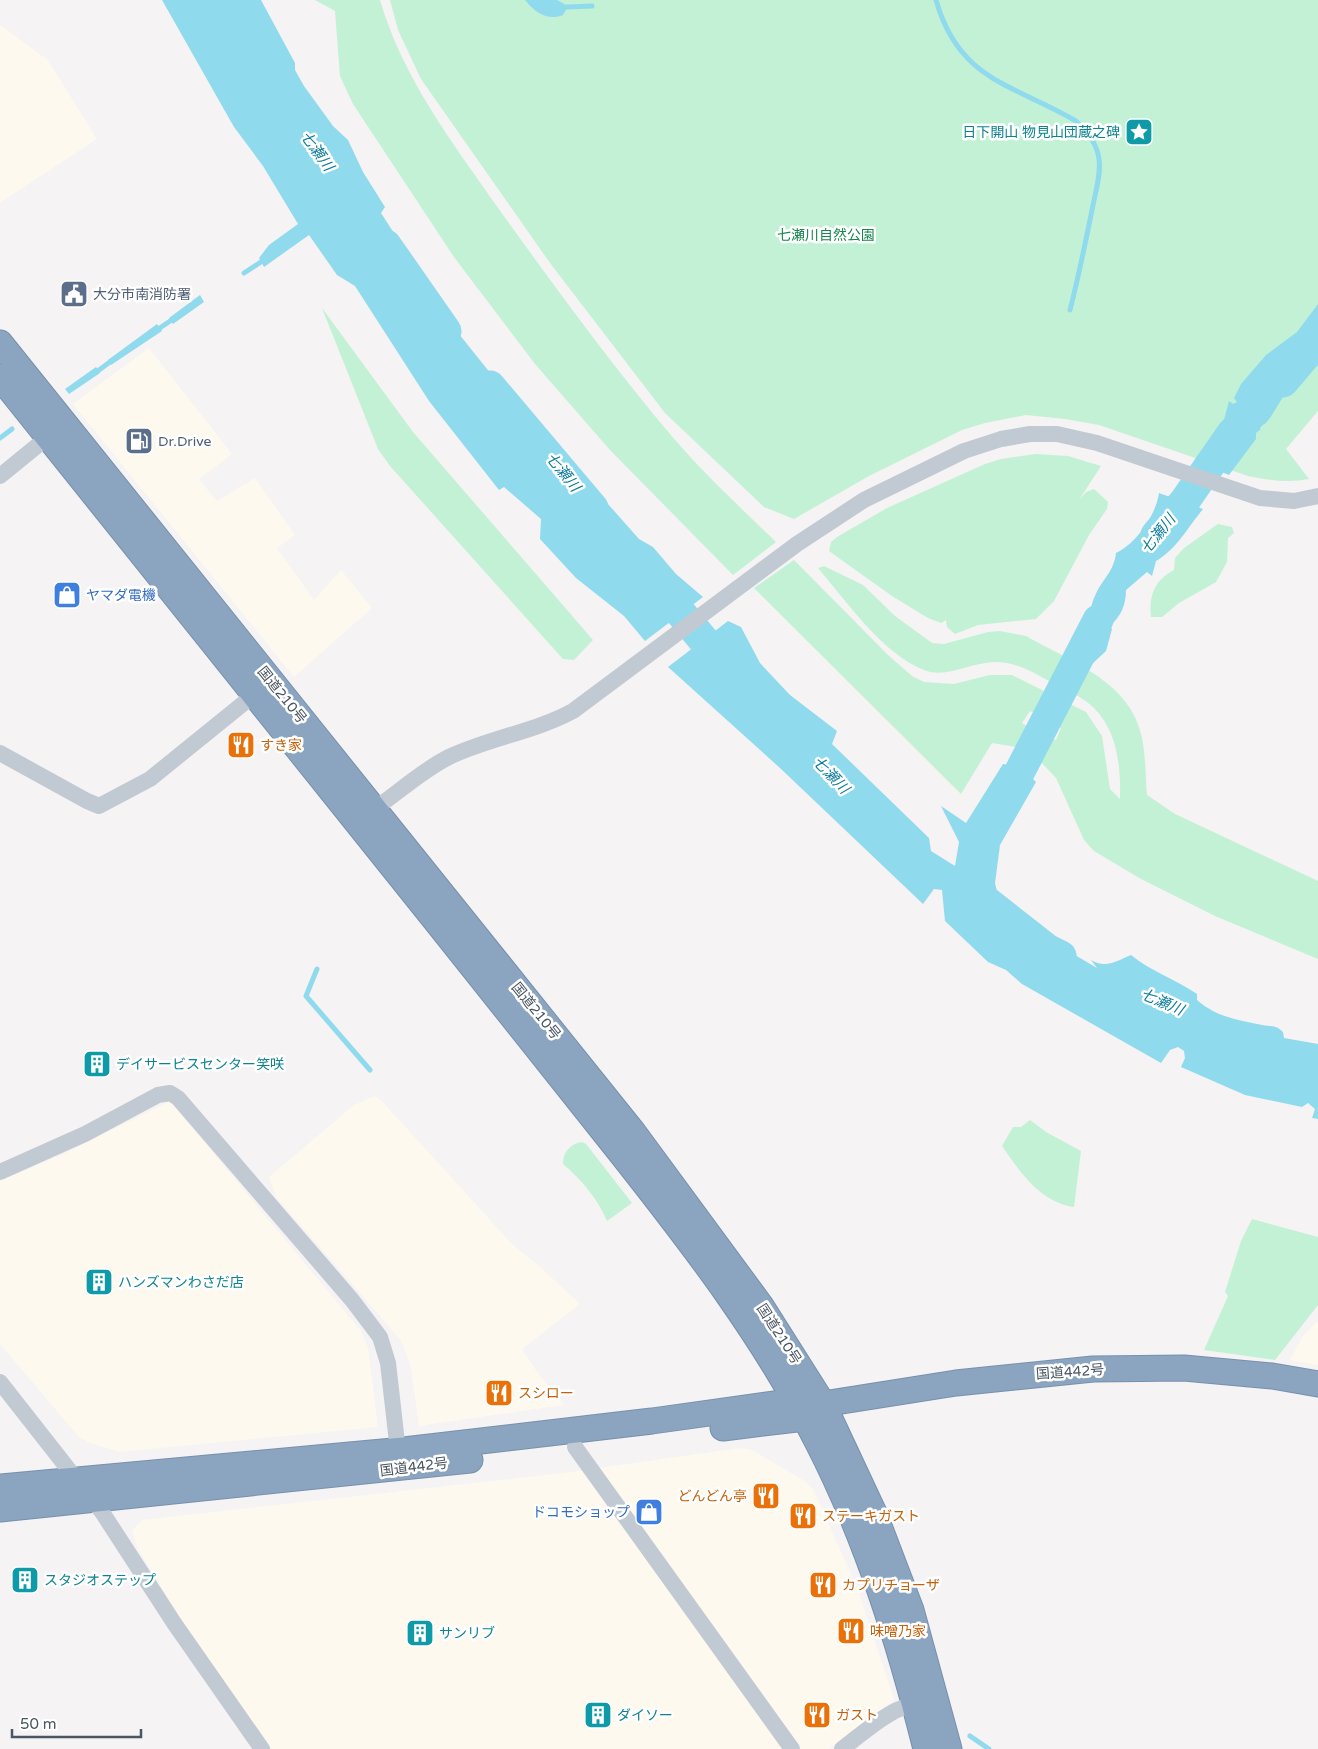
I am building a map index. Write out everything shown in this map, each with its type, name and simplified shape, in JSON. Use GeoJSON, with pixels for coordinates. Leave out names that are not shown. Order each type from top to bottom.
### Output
{"type":"FeatureCollection","features":[{"type":"Feature","properties":{"kind":"highway","name":"国道210号"},"geometry":{"type":"LineString","coordinates":[[0,343],[56,430],[255,694],[365,815]]}},
{"type":"Feature","properties":{"kind":"highway","name":"国道210号"},"geometry":{"type":"LineString","coordinates":[[0,377],[56,430],[365,815],[649,1153],[758,1300],[807,1407],[863,1545],[887,1613],[915,1704],[926,1749]]}},
{"type":"Feature","properties":{"kind":"highway","name":"国道442号"},"geometry":{"type":"LineString","coordinates":[[0,1487],[78,1480],[575,1447],[807,1407],[1011,1376],[1121,1368],[1208,1370],[1318,1384]]}},
{"type":"Feature","properties":{"kind":"highway","name":"国道210号"},"geometry":{"type":"LineString","coordinates":[[807,1407],[853,1465],[911,1610],[949,1749]]}},
{"type":"Feature","properties":{"kind":"highway","name":"国道442号"},"geometry":{"type":"LineString","coordinates":[[0,1509],[92,1500],[399,1460],[652,1421],[807,1407]]}},
{"type":"Feature","properties":{"kind":"street"},"geometry":{"type":"LineString","coordinates":[[0,476],[56,430]]}},
{"type":"Feature","properties":{"kind":"street"},"geometry":{"type":"LineString","coordinates":[[365,815],[424,772],[449,757],[539,727],[560,718],[587,702],[788,550],[864,500],[984,444],[1017,436],[1057,434],[1116,449],[1232,490],[1277,501],[1294,501],[1318,496]]}},
{"type":"Feature","properties":{"kind":"street"},"geometry":{"type":"LineString","coordinates":[[0,753],[87,802],[99,806],[150,779],[255,694]]}},
{"type":"Feature","properties":{"kind":"street"},"geometry":{"type":"LineString","coordinates":[[0,1172],[101,1126],[158,1095],[166,1093],[173,1095],[184,1105],[348,1296],[380,1337],[388,1363],[399,1460]]}},
{"type":"Feature","properties":{"kind":"street"},"geometry":{"type":"LineString","coordinates":[[0,1382],[78,1480],[262,1749]]}},
{"type":"Feature","properties":{"kind":"street"},"geometry":{"type":"LineString","coordinates":[[575,1447],[792,1749]]}},
{"type":"Feature","properties":{"kind":"street"},"geometry":{"type":"LineString","coordinates":[[842,1749],[896,1710],[915,1704],[939,1708]]}},
{"type":"Feature","properties":{"kind":"shaded area"},"geometry":{"type":"Polygon","coordinates":[[[0,25],[48,60],[97,139],[0,203],[0,25]]]}},
{"type":"Feature","properties":{"kind":"shaded area"},"geometry":{"type":"Polygon","coordinates":[[[149,348],[232,454],[199,479],[217,501],[255,478],[295,535],[277,548],[314,600],[341,570],[372,608],[294,677],[73,404],[149,348]]]}},
{"type":"Feature","properties":{"kind":"shaded area"},"geometry":{"type":"Polygon","coordinates":[[[375,1096],[381,1100],[513,1245],[580,1304],[522,1349],[539,1375],[564,1405],[419,1426],[410,1363],[400,1339],[276,1197],[269,1177],[354,1105],[375,1096]]]}},
{"type":"Feature","properties":{"kind":"shaded area"},"geometry":{"type":"Polygon","coordinates":[[[170,1101],[361,1331],[368,1348],[378,1427],[120,1452],[90,1443],[78,1436],[0,1344],[0,1181],[61,1155],[170,1101]]]}},
{"type":"Feature","properties":{"kind":"shaded area"},"geometry":{"type":"Polygon","coordinates":[[[1318,1320],[1318,1365],[1290,1360],[1303,1336],[1318,1320]]]}},
{"type":"Feature","properties":{"kind":"shaded area"},"geometry":{"type":"Polygon","coordinates":[[[740,1448],[752,1450],[803,1480],[813,1489],[858,1590],[894,1700],[829,1749],[272,1749],[203,1656],[137,1547],[132,1530],[142,1520],[563,1473],[740,1448]]]}},
{"type":"Feature","properties":{"kind":"green space"},"geometry":{"type":"Polygon","coordinates":[[[315,0],[380,0],[402,57],[416,84],[448,136],[542,268],[604,352],[670,434],[708,476],[776,542],[733,575],[610,450],[535,364],[454,257],[353,104],[340,76],[335,11],[315,0]]]}},
{"type":"Feature","properties":{"kind":"green space","name":"七瀬川自然公園"},"geometry":{"type":"Polygon","coordinates":[[[390,0],[1318,0],[1318,411],[1286,449],[1309,479],[1293,481],[1248,476],[1099,425],[1026,415],[985,423],[962,430],[869,476],[794,519],[764,507],[665,413],[550,263],[421,79],[398,30],[390,0]]]}},
{"type":"Feature","properties":{"kind":"green space"},"geometry":{"type":"Polygon","coordinates":[[[322,308],[413,432],[593,640],[574,660],[563,659],[390,466],[378,449],[322,308]]]}},
{"type":"Feature","properties":{"kind":"green space"},"geometry":{"type":"Polygon","coordinates":[[[1036,454],[1068,456],[1101,466],[1079,500],[1086,492],[1094,489],[1108,502],[1107,509],[1089,535],[1054,601],[1036,619],[978,625],[955,634],[947,627],[946,620],[941,623],[928,618],[892,596],[829,551],[831,542],[837,537],[887,508],[985,464],[1001,459],[1036,454]]]}},
{"type":"Feature","properties":{"kind":"green space"},"geometry":{"type":"Polygon","coordinates":[[[1218,524],[1232,527],[1234,533],[1228,538],[1227,562],[1216,582],[1179,603],[1162,617],[1151,617],[1151,602],[1154,589],[1167,574],[1174,570],[1175,558],[1184,548],[1218,524]]]}},
{"type":"Feature","properties":{"kind":"green space"},"geometry":{"type":"Polygon","coordinates":[[[794,560],[889,656],[912,676],[924,682],[954,684],[990,675],[1012,675],[1086,712],[1102,736],[1110,789],[1120,799],[1118,759],[1111,734],[1097,711],[1087,702],[1031,671],[1003,662],[986,663],[941,673],[924,670],[894,652],[880,639],[853,611],[818,568],[824,566],[863,585],[895,616],[932,643],[944,644],[988,632],[1000,631],[1026,636],[1095,674],[1124,700],[1134,716],[1143,741],[1147,795],[1175,814],[1318,881],[1318,959],[1215,916],[1141,879],[1094,851],[1084,840],[1056,778],[1040,761],[1051,738],[1056,740],[1061,728],[1030,711],[1022,723],[1028,727],[1016,747],[992,743],[961,794],[754,588],[794,560]]]}},
{"type":"Feature","properties":{"kind":"green space"},"geometry":{"type":"Polygon","coordinates":[[[1030,1120],[1046,1132],[1081,1151],[1074,1207],[1051,1199],[1041,1192],[1016,1166],[1002,1146],[1013,1127],[1021,1127],[1030,1120]]]}},
{"type":"Feature","properties":{"kind":"green space"},"geometry":{"type":"Polygon","coordinates":[[[582,1142],[586,1144],[632,1203],[607,1221],[599,1205],[588,1190],[563,1164],[564,1156],[568,1149],[582,1142]]]}},
{"type":"Feature","properties":{"kind":"green space"},"geometry":{"type":"Polygon","coordinates":[[[1252,1219],[1318,1237],[1318,1305],[1275,1360],[1204,1350],[1228,1296],[1225,1292],[1241,1241],[1252,1219]]]}},
{"type":"Feature","properties":{"kind":"water"},"geometry":{"type":"Polygon","coordinates":[[[162,0],[261,0],[295,63],[295,70],[304,86],[333,126],[348,140],[363,172],[385,207],[381,213],[401,244],[395,253],[405,267],[416,294],[425,296],[452,331],[455,329],[515,404],[521,426],[541,454],[559,471],[584,486],[592,486],[639,539],[653,547],[676,574],[703,597],[645,641],[624,616],[576,578],[540,539],[541,519],[504,487],[499,490],[429,401],[355,286],[337,275],[309,235],[264,267],[259,258],[269,245],[298,224],[263,166],[234,127],[162,0]]]}},
{"type":"Feature","properties":{"kind":"water"},"geometry":{"type":"Polygon","coordinates":[[[525,0],[557,0],[566,5],[567,8],[563,15],[552,17],[537,12],[525,0]]]}},
{"type":"Feature","properties":{"kind":"water"},"geometry":{"type":"Polygon","coordinates":[[[200,295],[204,302],[173,324],[169,318],[200,295]]]}},
{"type":"Feature","properties":{"kind":"water"},"geometry":{"type":"Polygon","coordinates":[[[1318,304],[1318,340],[1270,418],[1265,424],[1258,421],[1257,426],[1261,429],[1256,433],[1256,439],[1229,475],[1219,471],[1232,446],[1229,444],[1202,458],[1199,464],[1193,463],[1197,457],[1219,439],[1229,401],[1233,404],[1237,402],[1234,398],[1241,384],[1266,355],[1297,332],[1318,304]]]}},
{"type":"Feature","properties":{"kind":"water"},"geometry":{"type":"Polygon","coordinates":[[[157,324],[162,331],[111,365],[108,360],[157,324]]]}},
{"type":"Feature","properties":{"kind":"water"},"geometry":{"type":"Polygon","coordinates":[[[96,367],[100,373],[69,394],[65,389],[96,367]]]}},
{"type":"Feature","properties":{"kind":"water"},"geometry":{"type":"Polygon","coordinates":[[[1159,493],[1203,509],[1176,544],[1156,561],[1152,576],[1147,572],[1126,590],[1122,610],[1110,626],[1112,629],[1106,651],[1092,664],[1069,651],[1081,639],[1081,619],[1086,618],[1088,615],[1098,590],[1113,565],[1116,553],[1131,543],[1144,528],[1154,510],[1159,493]]]}},
{"type":"Feature","properties":{"kind":"water"},"geometry":{"type":"Polygon","coordinates":[[[728,621],[741,627],[760,663],[790,695],[837,731],[832,744],[929,838],[931,851],[955,866],[959,842],[941,806],[966,823],[1003,764],[1010,765],[1030,727],[1050,737],[1031,777],[1036,782],[1000,845],[995,883],[998,896],[995,914],[1016,931],[1026,934],[1013,921],[1029,926],[1055,946],[1063,948],[1097,968],[1091,960],[1096,963],[1106,964],[1116,962],[1131,955],[1197,994],[1197,1000],[1220,1014],[1275,1027],[1283,1032],[1284,1038],[1318,1044],[1318,1119],[1312,1118],[1315,1109],[1308,1103],[1302,1107],[1245,1095],[1181,1067],[1185,1058],[1184,1051],[1178,1047],[1170,1050],[1161,1063],[1022,984],[1006,970],[988,962],[945,921],[942,890],[934,889],[923,904],[780,768],[668,667],[728,621]]]}},
{"type":"Feature","properties":{"kind":"waterway"},"geometry":{"type":"LineString","coordinates":[[936,0],[946,27],[959,48],[974,64],[1010,88],[1076,121],[1088,133],[1094,143],[1098,153],[1098,182],[1070,310]]}},
{"type":"Feature","properties":{"kind":"waterway"},"geometry":{"type":"LineString","coordinates":[[567,7],[592,6]]}},
{"type":"Feature","properties":{"kind":"waterway","name":"七瀬川"},"geometry":{"type":"LineString","coordinates":[[386,245],[446,331]]}},
{"type":"Feature","properties":{"kind":"waterway"},"geometry":{"type":"LineString","coordinates":[[244,273],[267,258]]}},
{"type":"Feature","properties":{"kind":"waterway"},"geometry":{"type":"LineString","coordinates":[[154,332],[176,317]]}},
{"type":"Feature","properties":{"kind":"waterway","name":"七瀬川"},"geometry":{"type":"LineString","coordinates":[[1283,382],[1318,341]]}},
{"type":"Feature","properties":{"kind":"waterway"},"geometry":{"type":"LineString","coordinates":[[95,373],[114,359]]}},
{"type":"Feature","properties":{"kind":"waterway","name":"七瀬川"},"geometry":{"type":"LineString","coordinates":[[490,386],[593,508]]}},
{"type":"Feature","properties":{"kind":"waterway","name":"七瀬川"},"geometry":{"type":"LineString","coordinates":[[1156,535],[1184,502],[1232,433],[1252,414]]}},
{"type":"Feature","properties":{"kind":"waterway"},"geometry":{"type":"LineString","coordinates":[[0,438],[12,429]]}},
{"type":"Feature","properties":{"kind":"waterway","name":"七瀬川"},"geometry":{"type":"LineString","coordinates":[[654,581],[731,673]]}},
{"type":"Feature","properties":{"kind":"waterway","name":"七瀬川"},"geometry":{"type":"LineString","coordinates":[[1020,771],[1098,620]]}},
{"type":"Feature","properties":{"kind":"waterway","name":"七瀬川"},"geometry":{"type":"LineString","coordinates":[[963,883],[1047,949],[1061,956]]}},
{"type":"Feature","properties":{"kind":"waterway"},"geometry":{"type":"LineString","coordinates":[[317,969],[306,996],[370,1070]]}},
{"type":"Feature","properties":{"kind":"waterway"},"geometry":{"type":"LineString","coordinates":[[970,1736],[989,1749]]}},
{"type":"Feature","properties":{"kind":"place","name":"日下開山 物見山団蔵之碑"},"geometry":{"type":"Point","coordinates":[1139,132]}},
{"type":"Feature","properties":{"kind":"place","name":"大分市南消防署"},"geometry":{"type":"Point","coordinates":[74,294]}},
{"type":"Feature","properties":{"kind":"place","name":"Dr.Drive"},"geometry":{"type":"Point","coordinates":[139,441]}},
{"type":"Feature","properties":{"kind":"place","name":"ヤマダ電機"},"geometry":{"type":"Point","coordinates":[67,595]}},
{"type":"Feature","properties":{"kind":"place","name":"すき家"},"geometry":{"type":"Point","coordinates":[241,745]}},
{"type":"Feature","properties":{"kind":"place","name":"デイサービスセンター笑咲"},"geometry":{"type":"Point","coordinates":[97,1064]}},
{"type":"Feature","properties":{"kind":"place","name":"ハンズマンわさだ店"},"geometry":{"type":"Point","coordinates":[99,1282]}},
{"type":"Feature","properties":{"kind":"place","name":"スシロー"},"geometry":{"type":"Point","coordinates":[499,1393]}},
{"type":"Feature","properties":{"kind":"place","name":"どんどん亭"},"geometry":{"type":"Point","coordinates":[766,1496]}},
{"type":"Feature","properties":{"kind":"place","name":"ドコモショップ"},"geometry":{"type":"Point","coordinates":[649,1512]}},
{"type":"Feature","properties":{"kind":"place","name":"ステーキガスト"},"geometry":{"type":"Point","coordinates":[803,1516]}},
{"type":"Feature","properties":{"kind":"place","name":"スタジオステップ"},"geometry":{"type":"Point","coordinates":[25,1580]}},
{"type":"Feature","properties":{"kind":"place","name":"カプリチョーザ"},"geometry":{"type":"Point","coordinates":[823,1585]}},
{"type":"Feature","properties":{"kind":"place","name":"味噌乃家"},"geometry":{"type":"Point","coordinates":[851,1631]}},
{"type":"Feature","properties":{"kind":"place","name":"サンリブ"},"geometry":{"type":"Point","coordinates":[420,1633]}},
{"type":"Feature","properties":{"kind":"place","name":"ダイソー"},"geometry":{"type":"Point","coordinates":[598,1715]}},
{"type":"Feature","properties":{"kind":"place","name":"ガスト"},"geometry":{"type":"Point","coordinates":[817,1715]}}]}
